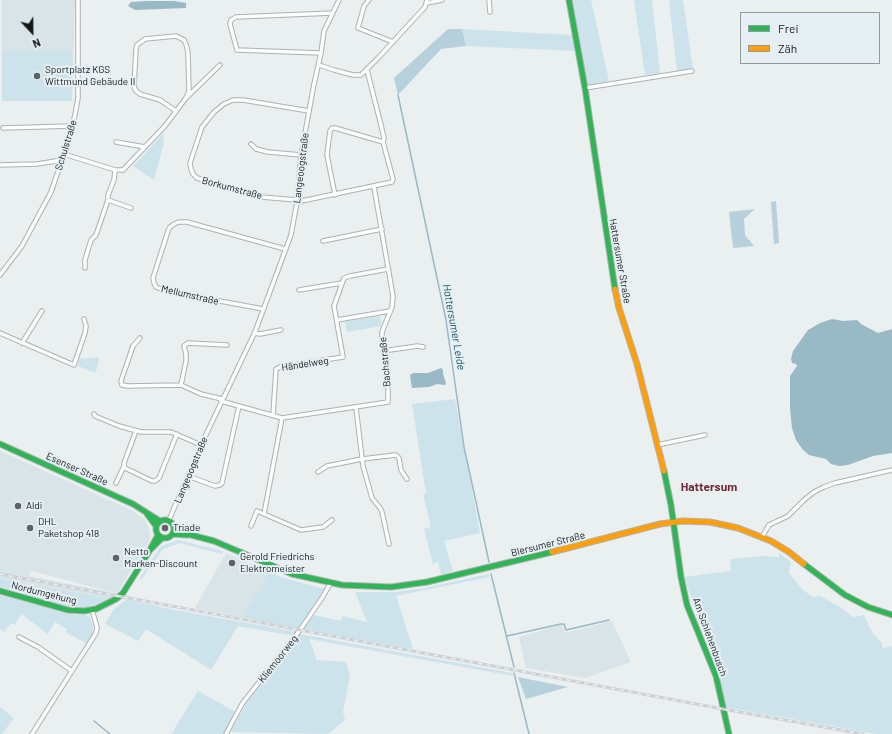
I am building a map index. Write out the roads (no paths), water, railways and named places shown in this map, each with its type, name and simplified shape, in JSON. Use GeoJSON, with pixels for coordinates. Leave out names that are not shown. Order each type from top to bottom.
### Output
{"type":"FeatureCollection","features":[{"type":"Feature","properties":{"kind":"main road","name":"Hattersumer Straße"},"geometry":{"type":"LineString","coordinates":[[569,0],[585,88],[615,290],[619,308],[637,364],[665,472],[674,522]]}},
{"type":"Feature","properties":{"kind":"main road","name":"Esenser Straße"},"geometry":{"type":"LineString","coordinates":[[0,444],[133,504],[158,524]]}},
{"type":"Feature","properties":{"kind":"main road"},"geometry":{"type":"LineString","coordinates":[[163,520],[169,520],[175,528],[173,534],[169,538],[162,538],[158,534],[158,524],[163,520]]}},
{"type":"Feature","properties":{"kind":"main road","name":"Blersumer Straße"},"geometry":{"type":"LineString","coordinates":[[175,528],[191,535],[214,541],[292,574],[330,584],[355,587],[391,587],[423,583],[652,526],[674,522],[702,521],[720,523],[762,537],[789,552],[845,595],[868,607],[892,615]]}},
{"type":"Feature","properties":{"kind":"main road","name":"Am Schlehenbusch"},"geometry":{"type":"LineString","coordinates":[[674,522],[681,577],[688,605],[716,676],[729,734]]}},
{"type":"Feature","properties":{"kind":"main road","name":"Nordumgehung"},"geometry":{"type":"LineString","coordinates":[[0,591],[68,610],[92,610],[109,603],[122,593],[150,550],[158,534]]}},
{"type":"Feature","properties":{"kind":"main road","name":"Blersumer Straße"},"geometry":{"type":"LineString","coordinates":[[173,534],[191,535]]}},
{"type":"Feature","properties":{"kind":"main road","name":"Nordumgehung"},"geometry":{"type":"LineString","coordinates":[[150,550],[162,538]]}},
{"type":"Feature","properties":{"kind":"street","name":"Schulstraße"},"geometry":{"type":"LineString","coordinates":[[0,275],[22,246],[51,192],[72,126],[78,98],[78,0]]}},
{"type":"Feature","properties":{"kind":"street","name":"Langeoogstraße"},"geometry":{"type":"LineString","coordinates":[[169,520],[221,400],[254,333],[286,249],[293,225],[297,201],[301,156],[319,65],[324,31],[338,0]]}},
{"type":"Feature","properties":{"kind":"street"},"geometry":{"type":"LineString","coordinates":[[369,0],[364,6],[358,28],[393,42]]}},
{"type":"Feature","properties":{"kind":"street"},"geometry":{"type":"LineString","coordinates":[[319,65],[357,76],[361,74],[367,70],[393,42],[427,2],[442,0]]}},
{"type":"Feature","properties":{"kind":"street"},"geometry":{"type":"LineString","coordinates":[[489,0],[490,12]]}},
{"type":"Feature","properties":{"kind":"street"},"geometry":{"type":"LineString","coordinates":[[321,53],[237,50],[230,24],[231,20],[236,17],[333,13]]}},
{"type":"Feature","properties":{"kind":"street"},"geometry":{"type":"LineString","coordinates":[[176,111],[160,100],[140,94],[136,91],[134,87],[136,49],[140,42],[151,38],[176,36],[184,40],[188,48],[189,91],[186,98]]}},
{"type":"Feature","properties":{"kind":"street"},"geometry":{"type":"LineString","coordinates":[[64,154],[115,170],[123,170],[164,127],[186,98],[220,65]]}},
{"type":"Feature","properties":{"kind":"street"},"geometry":{"type":"LineString","coordinates":[[297,201],[335,195],[392,182],[391,173],[382,142],[384,138],[367,70]]}},
{"type":"Feature","properties":{"kind":"street"},"geometry":{"type":"LineString","coordinates":[[585,88],[692,72]]}},
{"type":"Feature","properties":{"kind":"street","name":"Borkumstraße"},"geometry":{"type":"LineString","coordinates":[[297,201],[261,197],[197,178],[193,174],[190,163],[202,127],[214,112],[224,104],[233,100],[243,100],[309,111]]}},
{"type":"Feature","properties":{"kind":"street"},"geometry":{"type":"LineString","coordinates":[[3,128],[72,126]]}},
{"type":"Feature","properties":{"kind":"street"},"geometry":{"type":"LineString","coordinates":[[335,195],[327,155],[330,131],[332,128],[382,142]]}},
{"type":"Feature","properties":{"kind":"street"},"geometry":{"type":"LineString","coordinates":[[116,142],[145,147]]}},
{"type":"Feature","properties":{"kind":"street"},"geometry":{"type":"LineString","coordinates":[[251,144],[256,149],[268,152],[301,156]]}},
{"type":"Feature","properties":{"kind":"street"},"geometry":{"type":"LineString","coordinates":[[0,166],[37,164],[62,160]]}},
{"type":"Feature","properties":{"kind":"street"},"geometry":{"type":"LineString","coordinates":[[85,268],[85,260],[91,240],[96,235],[108,200],[108,195],[114,180],[115,170]]}},
{"type":"Feature","properties":{"kind":"street","name":"Bachstraße"},"geometry":{"type":"LineString","coordinates":[[181,385],[205,395],[282,418],[388,402],[388,381],[383,351],[382,332],[390,311],[393,296],[374,187]]}},
{"type":"Feature","properties":{"kind":"street"},"geometry":{"type":"LineString","coordinates":[[108,200],[131,208]]}},
{"type":"Feature","properties":{"kind":"street","name":"Mellumstraße"},"geometry":{"type":"LineString","coordinates":[[263,309],[166,291],[156,287],[154,278],[168,231],[174,224],[186,222],[286,249]]}},
{"type":"Feature","properties":{"kind":"street"},"geometry":{"type":"LineString","coordinates":[[323,241],[382,229]]}},
{"type":"Feature","properties":{"kind":"street"},"geometry":{"type":"LineString","coordinates":[[0,268],[4,270]]}},
{"type":"Feature","properties":{"kind":"street"},"geometry":{"type":"LineString","coordinates":[[299,290],[342,283],[346,277],[388,269]]}},
{"type":"Feature","properties":{"kind":"street","name":"Händelweg"},"geometry":{"type":"LineString","coordinates":[[273,415],[276,369],[280,367],[343,357],[334,306],[342,283]]}},
{"type":"Feature","properties":{"kind":"street"},"geometry":{"type":"LineString","coordinates":[[22,343],[42,311]]}},
{"type":"Feature","properties":{"kind":"street"},"geometry":{"type":"LineString","coordinates":[[337,320],[390,311]]}},
{"type":"Feature","properties":{"kind":"street"},"geometry":{"type":"LineString","coordinates":[[0,333],[74,365],[86,333],[84,319]]}},
{"type":"Feature","properties":{"kind":"street"},"geometry":{"type":"LineString","coordinates":[[254,333],[260,334],[282,330]]}},
{"type":"Feature","properties":{"kind":"street"},"geometry":{"type":"LineString","coordinates":[[140,338],[134,346],[121,381],[122,385],[181,385],[186,361],[184,346],[188,343],[227,345]]}},
{"type":"Feature","properties":{"kind":"street"},"geometry":{"type":"LineString","coordinates":[[383,351],[417,346],[423,347]]}},
{"type":"Feature","properties":{"kind":"street"},"geometry":{"type":"LineString","coordinates":[[188,476],[215,486],[222,483],[239,406]]}},
{"type":"Feature","properties":{"kind":"street"},"geometry":{"type":"LineString","coordinates":[[356,408],[362,459],[370,494],[382,512],[389,544]]}},
{"type":"Feature","properties":{"kind":"street"},"geometry":{"type":"LineString","coordinates":[[94,414],[95,416],[118,426],[136,431],[171,432],[201,445]]}},
{"type":"Feature","properties":{"kind":"street"},"geometry":{"type":"LineString","coordinates":[[264,514],[282,418]]}},
{"type":"Feature","properties":{"kind":"street"},"geometry":{"type":"LineString","coordinates":[[116,483],[124,466],[136,431]]}},
{"type":"Feature","properties":{"kind":"street"},"geometry":{"type":"LineString","coordinates":[[124,466],[152,481],[157,480],[177,434]]}},
{"type":"Feature","properties":{"kind":"street"},"geometry":{"type":"LineString","coordinates":[[657,445],[705,435]]}},
{"type":"Feature","properties":{"kind":"street"},"geometry":{"type":"LineString","coordinates":[[318,472],[328,466],[362,459],[396,455],[399,458],[400,470],[407,479]]}},
{"type":"Feature","properties":{"kind":"street"},"geometry":{"type":"LineString","coordinates":[[762,537],[769,525],[788,516],[814,492],[835,483],[892,470]]}},
{"type":"Feature","properties":{"kind":"street"},"geometry":{"type":"LineString","coordinates":[[251,526],[258,511],[301,530],[323,527],[332,520]]}},
{"type":"Feature","properties":{"kind":"street","name":"Kliemoorweg"},"geometry":{"type":"LineString","coordinates":[[226,734],[242,704],[300,630],[330,584]]}},
{"type":"Feature","properties":{"kind":"street"},"geometry":{"type":"LineString","coordinates":[[32,734],[96,634],[97,627],[92,610]]}},
{"type":"Feature","properties":{"kind":"street"},"geometry":{"type":"LineString","coordinates":[[20,637],[38,646],[72,671]]}},
{"type":"Feature","properties":{"kind":"waterway","name":"Hattersumer Leide"},"geometry":{"type":"LineString","coordinates":[[398,95],[446,320],[464,447],[489,562]]}},
{"type":"Feature","properties":{"kind":"waterway","name":"Hattersumer Leide"},"geometry":{"type":"LineString","coordinates":[[491,574],[514,667]]}},
{"type":"Feature","properties":{"kind":"waterway"},"geometry":{"type":"LineString","coordinates":[[507,636],[561,624],[564,624],[566,630],[609,620]]}},
{"type":"Feature","properties":{"kind":"waterway","name":"Hattersumer Leide"},"geometry":{"type":"LineString","coordinates":[[514,673],[529,734]]}},
{"type":"Feature","properties":{"kind":"waterway"},"geometry":{"type":"LineString","coordinates":[[94,721],[110,734]]}},
{"type":"Feature","properties":{"kind":"railway"},"geometry":{"type":"LineString","coordinates":[[0,574],[863,734]]}},
{"type":"Feature","properties":{"kind":"place","name":"Sportplatz KGS Wittmund Gebäude II"},"geometry":{"type":"Point","coordinates":[37,76]}},
{"type":"Feature","properties":{"kind":"place","name":"Aldi"},"geometry":{"type":"Point","coordinates":[18,506]}},
{"type":"Feature","properties":{"kind":"place","name":"DHL Paketshop 418"},"geometry":{"type":"Point","coordinates":[30,528]}},
{"type":"Feature","properties":{"kind":"place","name":"Triade"},"geometry":{"type":"Point","coordinates":[165,528]}},
{"type":"Feature","properties":{"kind":"place","name":"Netto Marken-Discount"},"geometry":{"type":"Point","coordinates":[116,558]}},
{"type":"Feature","properties":{"kind":"place","name":"Gerold Friedrichs Elektromeister"},"geometry":{"type":"Point","coordinates":[232,563]}},
{"type":"Feature","properties":{"kind":"district","name":"Hattersum"},"geometry":{"type":"Point","coordinates":[709,487]}}]}
